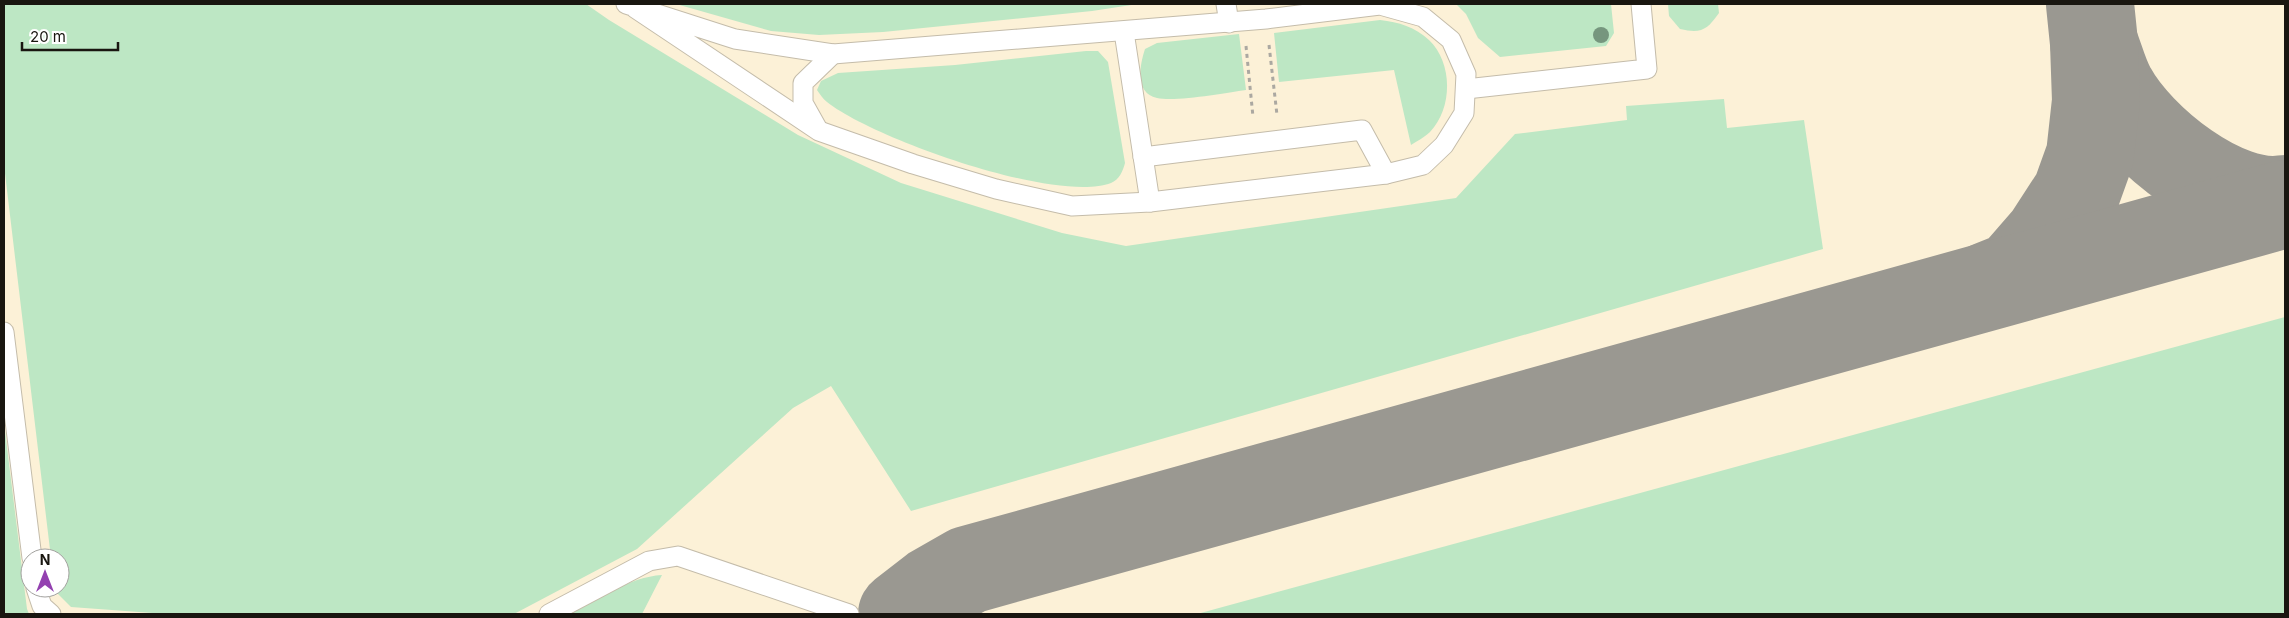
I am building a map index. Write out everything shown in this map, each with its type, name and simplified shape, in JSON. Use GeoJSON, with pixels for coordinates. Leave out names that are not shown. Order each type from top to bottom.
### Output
{"type":"FeatureCollection","features":[{"type":"Feature","properties":{"kind":"lane"},"geometry":{"type":"LineString","coordinates":[[1226,4],[1236,22]]}},
{"type":"Feature","properties":{"kind":"lane"},"geometry":{"type":"LineString","coordinates":[[1466,89],[1647,69],[1641,4]]}},
{"type":"Feature","properties":{"kind":"lane"},"geometry":{"type":"LineString","coordinates":[[1380,5],[1423,17],[1451,40],[1466,74],[1464,113],[1444,144],[1423,165],[1386,174],[1150,202],[1072,206],[987,186],[912,164],[819,131],[631,6],[735,39],[833,54],[1236,22],[1380,5]]}},
{"type":"Feature","properties":{"kind":"lane"},"geometry":{"type":"LineString","coordinates":[[1124,32],[1150,202]]}},
{"type":"Feature","properties":{"kind":"lane"},"geometry":{"type":"LineString","coordinates":[[819,131],[803,103],[803,83],[833,54]]}},
{"type":"Feature","properties":{"kind":"lane"},"geometry":{"type":"LineString","coordinates":[[1143,157],[1362,130],[1386,174]]}},
{"type":"Feature","properties":{"kind":"lane"},"geometry":{"type":"LineString","coordinates":[[4,332],[31,548]]}},
{"type":"Feature","properties":{"kind":"lane"},"geometry":{"type":"LineString","coordinates":[[549,614],[649,561],[678,556],[849,614]]}},
{"type":"Feature","properties":{"kind":"lane"},"geometry":{"type":"LineString","coordinates":[[39,598],[42,606],[51,614]]}},
{"type":"Feature","properties":{"kind":"path"},"geometry":{"type":"LineString","coordinates":[[1266,19],[1280,141]]}},
{"type":"Feature","properties":{"kind":"path"},"geometry":{"type":"LineString","coordinates":[[1236,22],[1256,144]]}},
{"type":"Feature","properties":{"kind":"shaded area"},"geometry":{"type":"Polygon","coordinates":[[[43,4],[2285,4],[2285,614],[4,614],[4,45],[43,4]]]}},
{"type":"Feature","properties":{"kind":"green space"},"geometry":{"type":"Polygon","coordinates":[[[4,4],[586,4],[609,20],[798,135],[901,183],[1062,233],[1126,246],[1456,198],[1515,134],[1627,120],[1626,106],[1724,99],[1727,128],[1804,120],[1823,249],[911,511],[831,386],[793,408],[637,549],[514,614],[166,614],[71,607],[62,598],[70,598],[70,548],[50,548],[4,165],[4,4]]]}},
{"type":"Feature","properties":{"kind":"green space"},"geometry":{"type":"Polygon","coordinates":[[[676,4],[1138,4],[1092,11],[883,32],[819,35],[771,31],[676,4]]]}},
{"type":"Feature","properties":{"kind":"green space"},"geometry":{"type":"Polygon","coordinates":[[[1456,4],[1611,4],[1614,33],[1606,46],[1500,57],[1478,38],[1466,14],[1456,4]]]}},
{"type":"Feature","properties":{"kind":"green space"},"geometry":{"type":"Polygon","coordinates":[[[1668,4],[1718,4],[1719,13],[1703,29],[1693,31],[1680,29],[1669,16],[1668,4]]]}},
{"type":"Feature","properties":{"kind":"green space"},"geometry":{"type":"Polygon","coordinates":[[[1380,20],[1406,26],[1424,35],[1437,50],[1443,61],[1446,73],[1446,98],[1438,122],[1428,134],[1411,145],[1394,70],[1279,82],[1274,33],[1380,20]]]}},
{"type":"Feature","properties":{"kind":"green space"},"geometry":{"type":"Polygon","coordinates":[[[1239,34],[1246,90],[1201,97],[1165,99],[1150,95],[1145,90],[1140,77],[1145,49],[1157,43],[1239,34]]]}},
{"type":"Feature","properties":{"kind":"green space"},"geometry":{"type":"Polygon","coordinates":[[[1098,51],[1108,62],[1125,163],[1120,175],[1114,182],[1085,187],[1050,184],[1009,176],[965,164],[922,149],[850,117],[827,102],[817,90],[821,81],[838,73],[955,65],[1098,51]]]}},
{"type":"Feature","properties":{"kind":"green space"},"geometry":{"type":"Polygon","coordinates":[[[2285,317],[2285,614],[1197,614],[2285,317]]]}},
{"type":"Feature","properties":{"kind":"green space"},"geometry":{"type":"Polygon","coordinates":[[[4,423],[20,552],[20,598],[26,598],[29,614],[4,614],[4,423]]]}},
{"type":"Feature","properties":{"kind":"green space"},"geometry":{"type":"Polygon","coordinates":[[[662,575],[642,614],[571,614],[626,584],[662,575]]]}},
{"type":"Feature","properties":{"kind":"taxiway"},"geometry":{"type":"LineString","coordinates":[[1990,285],[2015,275],[2048,237],[2076,194],[2090,155],[2096,101],[2094,43],[2090,4]]}},
{"type":"Feature","properties":{"kind":"taxiway"},"geometry":{"type":"LineString","coordinates":[[2094,43],[2112,89],[2142,129],[2163,148],[2211,182],[2237,193],[2262,199],[2285,199]]}},
{"type":"Feature","properties":{"kind":"taxiway"},"geometry":{"type":"LineString","coordinates":[[902,614],[933,590],[968,570],[2285,204]]}}]}
